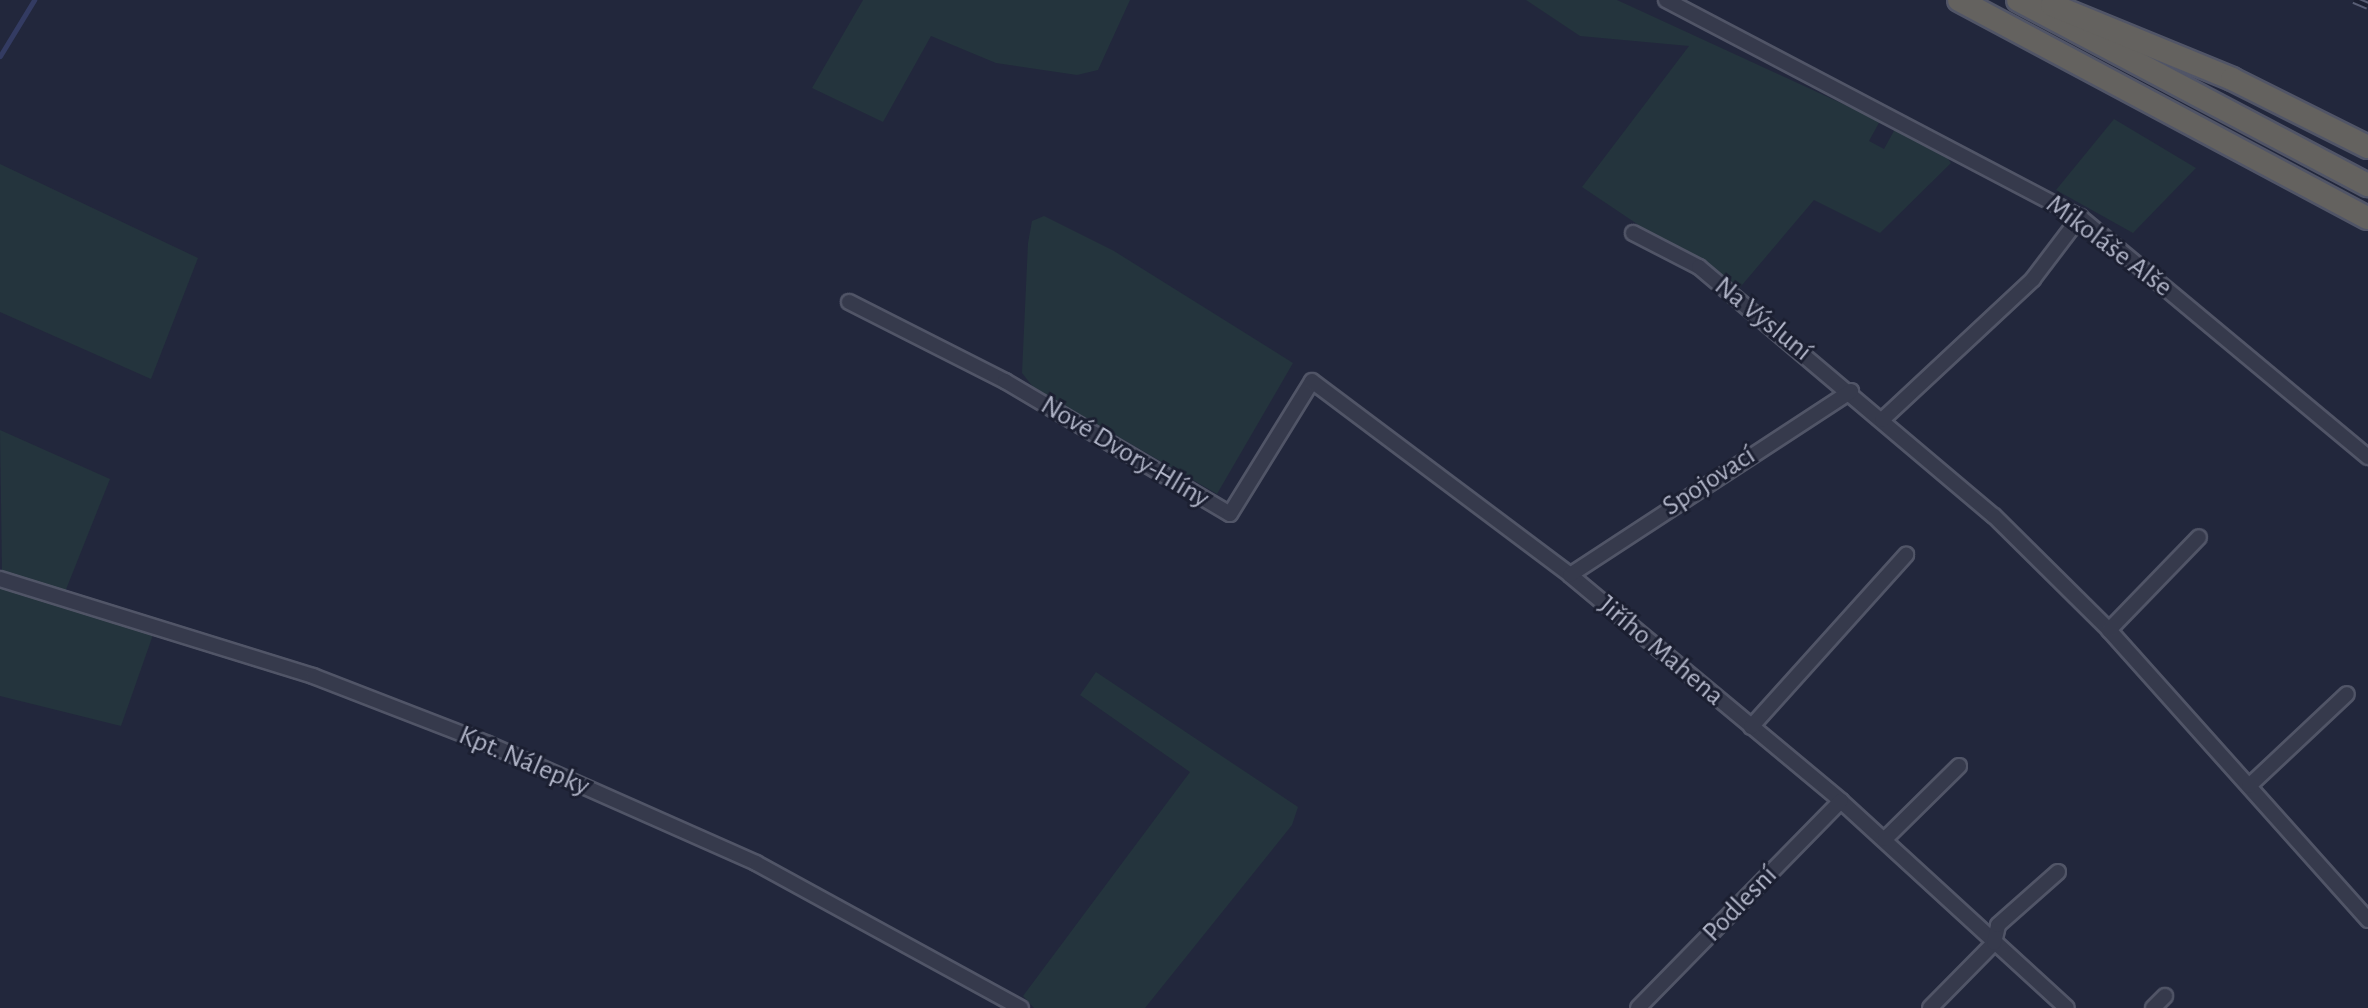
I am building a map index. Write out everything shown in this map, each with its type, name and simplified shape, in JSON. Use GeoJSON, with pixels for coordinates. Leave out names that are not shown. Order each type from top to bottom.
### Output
{"type":"FeatureCollection","features":[{"type":"Feature","properties":{"kind":"highway"},"geometry":{"type":"LineString","coordinates":[[1959,0],[2368,218]]}},
{"type":"Feature","properties":{"kind":"highway"},"geometry":{"type":"LineString","coordinates":[[2018,0],[2368,185]]}},
{"type":"Feature","properties":{"kind":"highway"},"geometry":{"type":"LineString","coordinates":[[2038,0],[2232,79],[2368,147]]}},
{"type":"Feature","properties":{"kind":"street","name":"Mikoláše Alše"},"geometry":{"type":"LineString","coordinates":[[1666,0],[1780,55],[2080,217],[2368,457]]}},
{"type":"Feature","properties":{"kind":"street"},"geometry":{"type":"LineString","coordinates":[[1882,420],[2033,279],[2080,217]]}},
{"type":"Feature","properties":{"kind":"street","name":"Na Výsluní"},"geometry":{"type":"LineString","coordinates":[[1633,233],[1699,267],[1851,391],[2109,630],[2368,920]]}},
{"type":"Feature","properties":{"kind":"street","name":"Nové Dvory-Hlíny"},"geometry":{"type":"LineString","coordinates":[[849,302],[1005,381],[1230,514],[1312,381],[1570,575]]}},
{"type":"Feature","properties":{"kind":"street","name":"Spojovací"},"geometry":{"type":"LineString","coordinates":[[1570,575],[1851,391]]}},
{"type":"Feature","properties":{"kind":"street"},"geometry":{"type":"LineString","coordinates":[[2109,630],[2199,537]]}},
{"type":"Feature","properties":{"kind":"street","name":"Jiřího Mahena"},"geometry":{"type":"LineString","coordinates":[[1751,727],[1906,555]]}},
{"type":"Feature","properties":{"kind":"street","name":"Jiřího Mahena"},"geometry":{"type":"LineString","coordinates":[[1570,575],[1885,839],[1996,936],[2067,1008]]}},
{"type":"Feature","properties":{"kind":"street","name":"Kpt. Nálepky"},"geometry":{"type":"LineString","coordinates":[[0,579],[313,676],[488,744],[756,863],[1021,1008]]}},
{"type":"Feature","properties":{"kind":"street"},"geometry":{"type":"LineString","coordinates":[[2249,786],[2347,694]]}},
{"type":"Feature","properties":{"kind":"street"},"geometry":{"type":"LineString","coordinates":[[1885,839],[1959,766]]}},
{"type":"Feature","properties":{"kind":"street","name":"Podlesní"},"geometry":{"type":"LineString","coordinates":[[1638,1008],[1841,801]]}},
{"type":"Feature","properties":{"kind":"street"},"geometry":{"type":"LineString","coordinates":[[1930,1008],[1996,936],[1998,925],[2058,872]]}},
{"type":"Feature","properties":{"kind":"street"},"geometry":{"type":"LineString","coordinates":[[2153,1008],[2165,996]]}},
{"type":"Feature","properties":{"kind":"shaded area"},"geometry":{"type":"Polygon","coordinates":[[[863,0],[1130,0],[1098,70],[1077,75],[996,63],[931,36],[883,122],[812,88],[863,0]]]}},
{"type":"Feature","properties":{"kind":"shaded area"},"geometry":{"type":"Polygon","coordinates":[[[1526,0],[1617,0],[1880,121],[1869,141],[1884,149],[1895,129],[1942,150],[1951,163],[1880,233],[1814,200],[1737,291],[1582,187],[1689,46],[1580,36],[1526,0]]]}},
{"type":"Feature","properties":{"kind":"shaded area"},"geometry":{"type":"Polygon","coordinates":[[[2114,119],[2196,168],[2133,233],[2056,190],[2114,119]]]}},
{"type":"Feature","properties":{"kind":"shaded area"},"geometry":{"type":"Polygon","coordinates":[[[0,164],[198,258],[151,379],[0,312],[0,164]]]}},
{"type":"Feature","properties":{"kind":"shaded area"},"geometry":{"type":"Polygon","coordinates":[[[1044,216],[1114,251],[1293,363],[1217,494],[1033,387],[1022,373],[1028,243],[1032,221],[1044,216]]]}},
{"type":"Feature","properties":{"kind":"shaded area"},"geometry":{"type":"Polygon","coordinates":[[[0,430],[110,479],[65,592],[2,572],[0,430]]]}},
{"type":"Feature","properties":{"kind":"shaded area"},"geometry":{"type":"Polygon","coordinates":[[[0,584],[154,632],[121,726],[0,696],[0,584]]]}},
{"type":"Feature","properties":{"kind":"shaded area"},"geometry":{"type":"Polygon","coordinates":[[[1096,672],[1298,807],[1292,825],[1145,1008],[1034,1008],[1023,996],[1190,772],[1080,695],[1096,672]]]}},
{"type":"Feature","properties":{"kind":"waterway"},"geometry":{"type":"LineString","coordinates":[[0,56],[34,0]]}},
{"type":"Feature","properties":{"kind":"railway"},"geometry":{"type":"LineString","coordinates":[[2354,0],[2368,6]]}}]}
